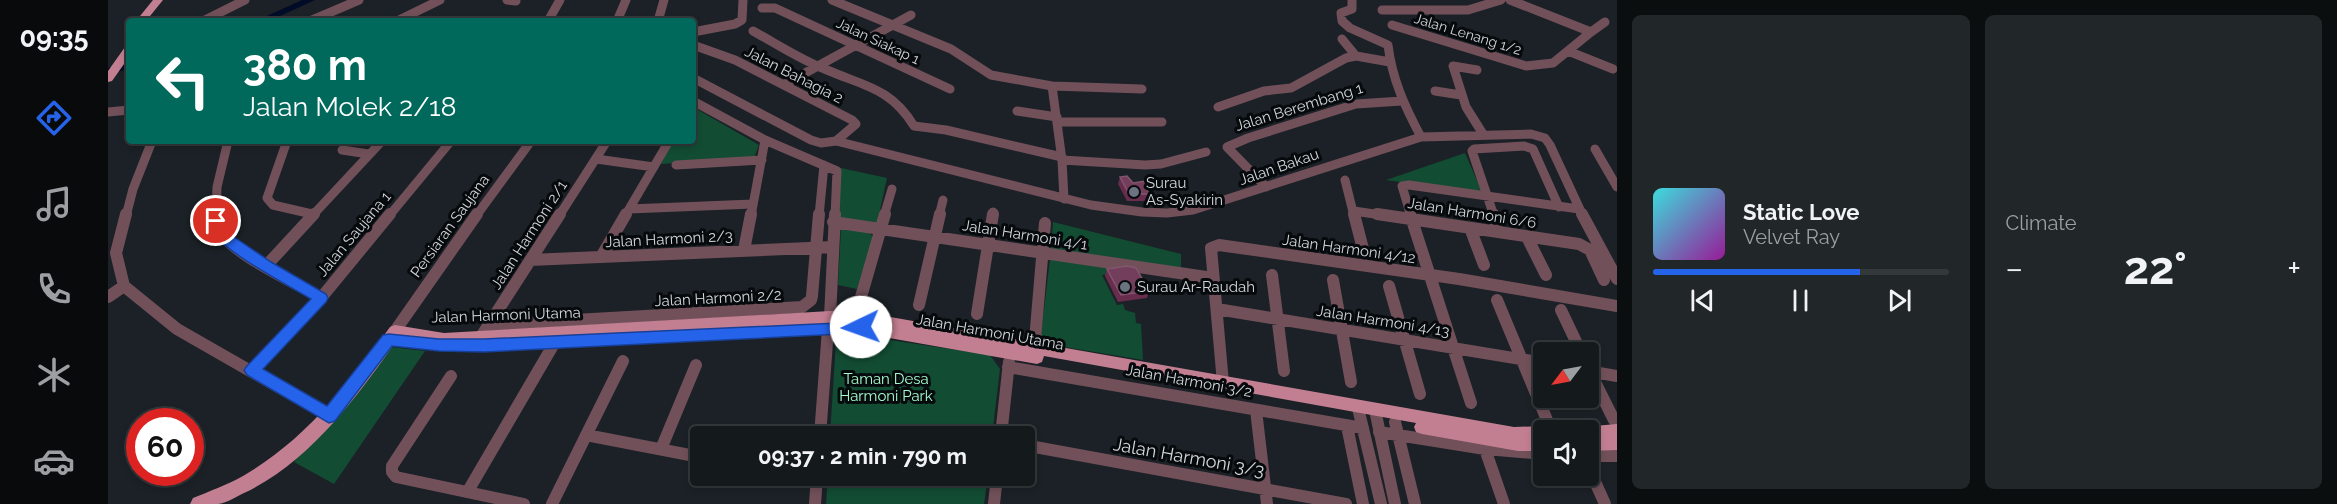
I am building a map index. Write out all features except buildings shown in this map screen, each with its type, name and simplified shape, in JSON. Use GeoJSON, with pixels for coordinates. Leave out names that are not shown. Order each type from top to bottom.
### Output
{"type":"FeatureCollection","features":[{"type":"Feature","properties":{"kind":"main road"},"geometry":{"type":"LineString","coordinates":[[143,18],[158,0]]}},
{"type":"Feature","properties":{"kind":"main road"},"geometry":{"type":"LineString","coordinates":[[152,18],[166,0]]}},
{"type":"Feature","properties":{"kind":"main road"},"geometry":{"type":"LineString","coordinates":[[108,79],[113,64],[126,44]]}},
{"type":"Feature","properties":{"kind":"main road","name":"Jalan Harmoni Utama"},"geometry":{"type":"LineString","coordinates":[[481,336],[555,342],[829,323]]}},
{"type":"Feature","properties":{"kind":"main road","name":"Jalan Harmoni Utama"},"geometry":{"type":"LineString","coordinates":[[392,335],[439,345],[481,336],[829,323],[1366,420],[1514,434],[1533,430]]}},
{"type":"Feature","properties":{"kind":"main road"},"geometry":{"type":"LineString","coordinates":[[199,504],[248,482],[305,440],[329,416],[392,335]]}},
{"type":"Feature","properties":{"kind":"main road","name":"Jalan Harmoni Utama"},"geometry":{"type":"LineString","coordinates":[[1010,355],[1223,383],[1397,428],[1533,444]]}},
{"type":"Feature","properties":{"kind":"main road"},"geometry":{"type":"LineString","coordinates":[[1599,430],[1615,426]]}},
{"type":"Feature","properties":{"kind":"main road"},"geometry":{"type":"LineString","coordinates":[[1599,444],[1617,443]]}},
{"type":"Feature","properties":{"kind":"street"},"geometry":{"type":"LineString","coordinates":[[209,18],[244,0]]}},
{"type":"Feature","properties":{"kind":"street"},"geometry":{"type":"LineString","coordinates":[[317,18],[359,0]]}},
{"type":"Feature","properties":{"kind":"street"},"geometry":{"type":"LineString","coordinates":[[405,18],[440,0]]}},
{"type":"Feature","properties":{"kind":"street"},"geometry":{"type":"LineString","coordinates":[[507,0],[516,1]]}},
{"type":"Feature","properties":{"kind":"street"},"geometry":{"type":"LineString","coordinates":[[551,18],[560,0]]}},
{"type":"Feature","properties":{"kind":"street"},"geometry":{"type":"LineString","coordinates":[[618,18],[626,0]]}},
{"type":"Feature","properties":{"kind":"street"},"geometry":{"type":"LineString","coordinates":[[659,18],[664,0]]}},
{"type":"Feature","properties":{"kind":"street"},"geometry":{"type":"LineString","coordinates":[[696,31],[735,24],[742,20],[743,0]]}},
{"type":"Feature","properties":{"kind":"street"},"geometry":{"type":"LineString","coordinates":[[832,0],[951,49],[992,75],[1057,86],[1142,89]]}},
{"type":"Feature","properties":{"kind":"street"},"geometry":{"type":"LineString","coordinates":[[1352,0],[1352,9],[1341,13],[1342,21],[1350,28],[1384,42],[1389,49],[1391,65],[1402,101],[1421,137]]}},
{"type":"Feature","properties":{"kind":"street"},"geometry":{"type":"LineString","coordinates":[[1382,10],[1468,10],[1501,0]]}},
{"type":"Feature","properties":{"kind":"street"},"geometry":{"type":"LineString","coordinates":[[1510,0],[1591,32]]}},
{"type":"Feature","properties":{"kind":"street","name":"Jalan Siakap 1"},"geometry":{"type":"LineString","coordinates":[[762,8],[775,8],[950,89]]}},
{"type":"Feature","properties":{"kind":"street"},"geometry":{"type":"LineString","coordinates":[[785,84],[893,27],[911,15]]}},
{"type":"Feature","properties":{"kind":"street","name":"Jalan Lenang 1/2"},"geometry":{"type":"LineString","coordinates":[[1392,25],[1526,66],[1553,63],[1605,22]]}},
{"type":"Feature","properties":{"kind":"street"},"geometry":{"type":"LineString","coordinates":[[753,31],[818,66],[872,86],[905,111],[914,126],[920,129],[946,130],[1064,160],[1161,164],[1206,152]]}},
{"type":"Feature","properties":{"kind":"street"},"geometry":{"type":"LineString","coordinates":[[1342,39],[1356,56]]}},
{"type":"Feature","properties":{"kind":"street","name":"Jalan Bahagia 2"},"geometry":{"type":"LineString","coordinates":[[696,46],[735,60],[785,84],[856,124],[836,141]]}},
{"type":"Feature","properties":{"kind":"street"},"geometry":{"type":"LineString","coordinates":[[1568,51],[1616,71]]}},
{"type":"Feature","properties":{"kind":"street"},"geometry":{"type":"LineString","coordinates":[[1218,107],[1264,91],[1291,88],[1346,58],[1356,56],[1391,65]]}},
{"type":"Feature","properties":{"kind":"street"},"geometry":{"type":"LineString","coordinates":[[1477,70],[1453,66],[1461,95],[1483,134]]}},
{"type":"Feature","properties":{"kind":"street","name":"Jalan Bakau"},"geometry":{"type":"LineString","coordinates":[[696,80],[811,140],[821,143],[836,141],[1103,208],[1160,214],[1193,210],[1421,137],[1531,134],[1545,138],[1552,149],[1578,209]]}},
{"type":"Feature","properties":{"kind":"street"},"geometry":{"type":"LineString","coordinates":[[1057,86],[1064,160],[1064,199]]}},
{"type":"Feature","properties":{"kind":"street"},"geometry":{"type":"LineString","coordinates":[[1435,91],[1461,95]]}},
{"type":"Feature","properties":{"kind":"street","name":"Jalan Berembang 1"},"geometry":{"type":"LineString","coordinates":[[1265,187],[1227,147],[1324,113],[1377,99],[1402,101]]}},
{"type":"Feature","properties":{"kind":"street"},"geometry":{"type":"LineString","coordinates":[[696,104],[765,140],[837,171],[821,426]]}},
{"type":"Feature","properties":{"kind":"street"},"geometry":{"type":"LineString","coordinates":[[108,112],[126,110]]}},
{"type":"Feature","properties":{"kind":"street"},"geometry":{"type":"LineString","coordinates":[[1017,111],[1060,121],[1162,122]]}},
{"type":"Feature","properties":{"kind":"street"},"geometry":{"type":"LineString","coordinates":[[744,250],[765,140]]}},
{"type":"Feature","properties":{"kind":"street"},"geometry":{"type":"LineString","coordinates":[[151,144],[133,189],[116,253],[124,286],[177,329],[329,416]]}},
{"type":"Feature","properties":{"kind":"street"},"geometry":{"type":"LineString","coordinates":[[227,144],[218,181],[216,221],[219,231],[226,239],[266,266],[321,298]]}},
{"type":"Feature","properties":{"kind":"street"},"geometry":{"type":"LineString","coordinates":[[287,144],[267,198],[273,205],[312,214]]}},
{"type":"Feature","properties":{"kind":"street"},"geometry":{"type":"LineString","coordinates":[[266,266],[379,144]]}},
{"type":"Feature","properties":{"kind":"street","name":"Jalan Saujana 1"},"geometry":{"type":"LineString","coordinates":[[252,370],[321,298],[449,144]]}},
{"type":"Feature","properties":{"kind":"street","name":"Persiaran Saujana"},"geometry":{"type":"LineString","coordinates":[[392,335],[446,256],[529,144]]}},
{"type":"Feature","properties":{"kind":"street","name":"Jalan Harmoni 2/1"},"geometry":{"type":"LineString","coordinates":[[481,336],[605,144]]}},
{"type":"Feature","properties":{"kind":"street"},"geometry":{"type":"LineString","coordinates":[[601,257],[667,144]]}},
{"type":"Feature","properties":{"kind":"street"},"geometry":{"type":"LineString","coordinates":[[1498,232],[1489,198],[1472,151],[1474,149],[1524,147],[1533,149],[1559,207]]}},
{"type":"Feature","properties":{"kind":"street"},"geometry":{"type":"LineString","coordinates":[[1595,149],[1617,187]]}},
{"type":"Feature","properties":{"kind":"street"},"geometry":{"type":"LineString","coordinates":[[342,150],[369,154]]}},
{"type":"Feature","properties":{"kind":"street"},"geometry":{"type":"LineString","coordinates":[[596,159],[654,167]]}},
{"type":"Feature","properties":{"kind":"street"},"geometry":{"type":"LineString","coordinates":[[676,165],[762,160]]}},
{"type":"Feature","properties":{"kind":"street","name":"Jalan Harmoni 2/2"},"geometry":{"type":"LineString","coordinates":[[481,336],[797,309],[811,300],[814,249],[824,165]]}},
{"type":"Feature","properties":{"kind":"street"},"geometry":{"type":"LineString","coordinates":[[1345,180],[1364,249]]}},
{"type":"Feature","properties":{"kind":"street"},"geometry":{"type":"LineString","coordinates":[[1471,403],[1428,275],[1402,186],[1578,209],[1617,279]]}},
{"type":"Feature","properties":{"kind":"street"},"geometry":{"type":"LineString","coordinates":[[861,297],[892,189]]}},
{"type":"Feature","properties":{"kind":"street"},"geometry":{"type":"LineString","coordinates":[[919,305],[943,200]]}},
{"type":"Feature","properties":{"kind":"street"},"geometry":{"type":"LineString","coordinates":[[629,209],[753,204]]}},
{"type":"Feature","properties":{"kind":"street","name":"Jalan Harmoni 6/6"},"geometry":{"type":"LineString","coordinates":[[1354,211],[1585,246],[1590,250],[1604,280]]}},
{"type":"Feature","properties":{"kind":"street"},"geometry":{"type":"LineString","coordinates":[[977,314],[993,212]]}},
{"type":"Feature","properties":{"kind":"street","name":"Jalan Harmoni 4/1"},"geometry":{"type":"LineString","coordinates":[[833,222],[1213,279]]}},
{"type":"Feature","properties":{"kind":"street"},"geometry":{"type":"LineString","coordinates":[[1035,340],[1045,223]]}},
{"type":"Feature","properties":{"kind":"street"},"geometry":{"type":"LineString","coordinates":[[1470,228],[1484,265]]}},
{"type":"Feature","properties":{"kind":"street"},"geometry":{"type":"LineString","coordinates":[[1527,237],[1546,275]]}},
{"type":"Feature","properties":{"kind":"street","name":"Jalan Harmoni 4/12"},"geometry":{"type":"LineString","coordinates":[[1223,383],[1211,248],[1219,244],[1617,306]]}},
{"type":"Feature","properties":{"kind":"street","name":"Jalan Harmoni 2/3"},"geometry":{"type":"LineString","coordinates":[[530,261],[832,248]]}},
{"type":"Feature","properties":{"kind":"street"},"geometry":{"type":"LineString","coordinates":[[1272,275],[1284,371]]}},
{"type":"Feature","properties":{"kind":"street"},"geometry":{"type":"LineString","coordinates":[[1333,280],[1351,382]]}},
{"type":"Feature","properties":{"kind":"street"},"geometry":{"type":"LineString","coordinates":[[108,297],[124,286]]}},
{"type":"Feature","properties":{"kind":"street"},"geometry":{"type":"LineString","coordinates":[[1389,286],[1419,394]]}},
{"type":"Feature","properties":{"kind":"street"},"geometry":{"type":"LineString","coordinates":[[1497,300],[1523,360],[1543,420]]}},
{"type":"Feature","properties":{"kind":"street","name":"Jalan Harmoni 4/13"},"geometry":{"type":"LineString","coordinates":[[1217,309],[1533,361]]}},
{"type":"Feature","properties":{"kind":"street"},"geometry":{"type":"LineString","coordinates":[[1561,310],[1576,342]]}},
{"type":"Feature","properties":{"kind":"street"},"geometry":{"type":"LineString","coordinates":[[468,491],[555,342]]}},
{"type":"Feature","properties":{"kind":"street"},"geometry":{"type":"LineString","coordinates":[[1002,426],[1010,355]]}},
{"type":"Feature","properties":{"kind":"street","name":"Jalan Harmoni 3/2"},"geometry":{"type":"LineString","coordinates":[[1010,355],[1256,410],[1366,420]]}},
{"type":"Feature","properties":{"kind":"street"},"geometry":{"type":"LineString","coordinates":[[552,504],[623,361]]}},
{"type":"Feature","properties":{"kind":"street"},"geometry":{"type":"LineString","coordinates":[[661,449],[696,364]]}},
{"type":"Feature","properties":{"kind":"street"},"geometry":{"type":"LineString","coordinates":[[1599,372],[1617,376]]}},
{"type":"Feature","properties":{"kind":"street"},"geometry":{"type":"LineString","coordinates":[[451,376],[392,466],[392,472],[396,477],[524,504]]}},
{"type":"Feature","properties":{"kind":"street"},"geometry":{"type":"LineString","coordinates":[[1599,392],[1615,426]]}},
{"type":"Feature","properties":{"kind":"street"},"geometry":{"type":"LineString","coordinates":[[1256,410],[1267,504]]}},
{"type":"Feature","properties":{"kind":"street"},"geometry":{"type":"LineString","coordinates":[[1363,504],[1366,420]]}},
{"type":"Feature","properties":{"kind":"street"},"geometry":{"type":"LineString","coordinates":[[1366,420],[1381,504]]}},
{"type":"Feature","properties":{"kind":"street"},"geometry":{"type":"LineString","coordinates":[[1366,420],[1395,504]]}},
{"type":"Feature","properties":{"kind":"street"},"geometry":{"type":"LineString","coordinates":[[1415,504],[1397,428],[1485,449],[1533,453]]}},
{"type":"Feature","properties":{"kind":"street"},"geometry":{"type":"LineString","coordinates":[[586,435],[690,455]]}},
{"type":"Feature","properties":{"kind":"street","name":"Jalan Harmoni 3/3"},"geometry":{"type":"LineString","coordinates":[[1035,447],[1346,504]]}},
{"type":"Feature","properties":{"kind":"street"},"geometry":{"type":"LineString","coordinates":[[1485,449],[1504,504]]}},
{"type":"Feature","properties":{"kind":"street"},"geometry":{"type":"LineString","coordinates":[[1599,456],[1617,456]]}},
{"type":"Feature","properties":{"kind":"street"},"geometry":{"type":"LineString","coordinates":[[815,504],[816,486]]}},
{"type":"Feature","properties":{"kind":"street"},"geometry":{"type":"LineString","coordinates":[[994,504],[996,486]]}},
{"type":"Feature","properties":{"kind":"street"},"geometry":{"type":"LineString","coordinates":[[1597,486],[1605,504]]}},
{"type":"Feature","properties":{"kind":"green space"},"geometry":{"type":"Polygon","coordinates":[[[696,109],[759,145],[754,158],[661,164],[671,144],[696,144],[696,109]]]}},
{"type":"Feature","properties":{"kind":"green space"},"geometry":{"type":"Polygon","coordinates":[[[1465,153],[1483,194],[1386,180],[1465,153]]]}},
{"type":"Feature","properties":{"kind":"green space"},"geometry":{"type":"Polygon","coordinates":[[[841,168],[887,178],[877,224],[836,219],[841,168]]]}},
{"type":"Feature","properties":{"kind":"green space"},"geometry":{"type":"Polygon","coordinates":[[[1053,222],[1181,254],[1181,270],[1051,249],[1053,222]]]}},
{"type":"Feature","properties":{"kind":"green space"},"geometry":{"type":"Polygon","coordinates":[[[841,228],[869,232],[873,237],[857,289],[838,285],[841,228]]]}},
{"type":"Feature","properties":{"kind":"green space"},"geometry":{"type":"Polygon","coordinates":[[[1050,259],[1113,269],[1113,274],[1102,275],[1117,305],[1123,304],[1125,310],[1135,313],[1136,323],[1141,324],[1143,360],[1040,343],[1050,259]]]}},
{"type":"Feature","properties":{"kind":"green space","name":"Taman Desa Harmoni Park"},"geometry":{"type":"Polygon","coordinates":[[[850,334],[990,355],[1000,369],[993,426],[831,426],[836,341],[850,334]]]}},
{"type":"Feature","properties":{"kind":"green space"},"geometry":{"type":"Polygon","coordinates":[[[390,347],[425,351],[334,484],[294,462],[390,347]]]}},
{"type":"Feature","properties":{"kind":"green space"},"geometry":{"type":"Polygon","coordinates":[[[827,486],[987,486],[984,504],[826,504],[827,486]]]}},
{"type":"Feature","properties":{"kind":"waterway"},"geometry":{"type":"LineString","coordinates":[[268,18],[310,0]]}},
{"type":"Feature","properties":{"kind":"waterway"},"geometry":{"type":"LineString","coordinates":[[108,71],[126,67]]}},
{"type":"Feature","properties":{"kind":"place","name":"Surau As-Syakirin"},"geometry":{"type":"Point","coordinates":[1134,192]}},
{"type":"Feature","properties":{"kind":"place","name":"Surau Ar-Raudah"},"geometry":{"type":"Point","coordinates":[1125,287]}},
{"type":"Feature","properties":{"kind":"route"},"geometry":{"type":"LineString","coordinates":[[216,221],[219,231],[226,239],[266,266],[321,298],[252,370],[329,416],[389,340],[439,345],[484,345],[861,327]]}}]}
